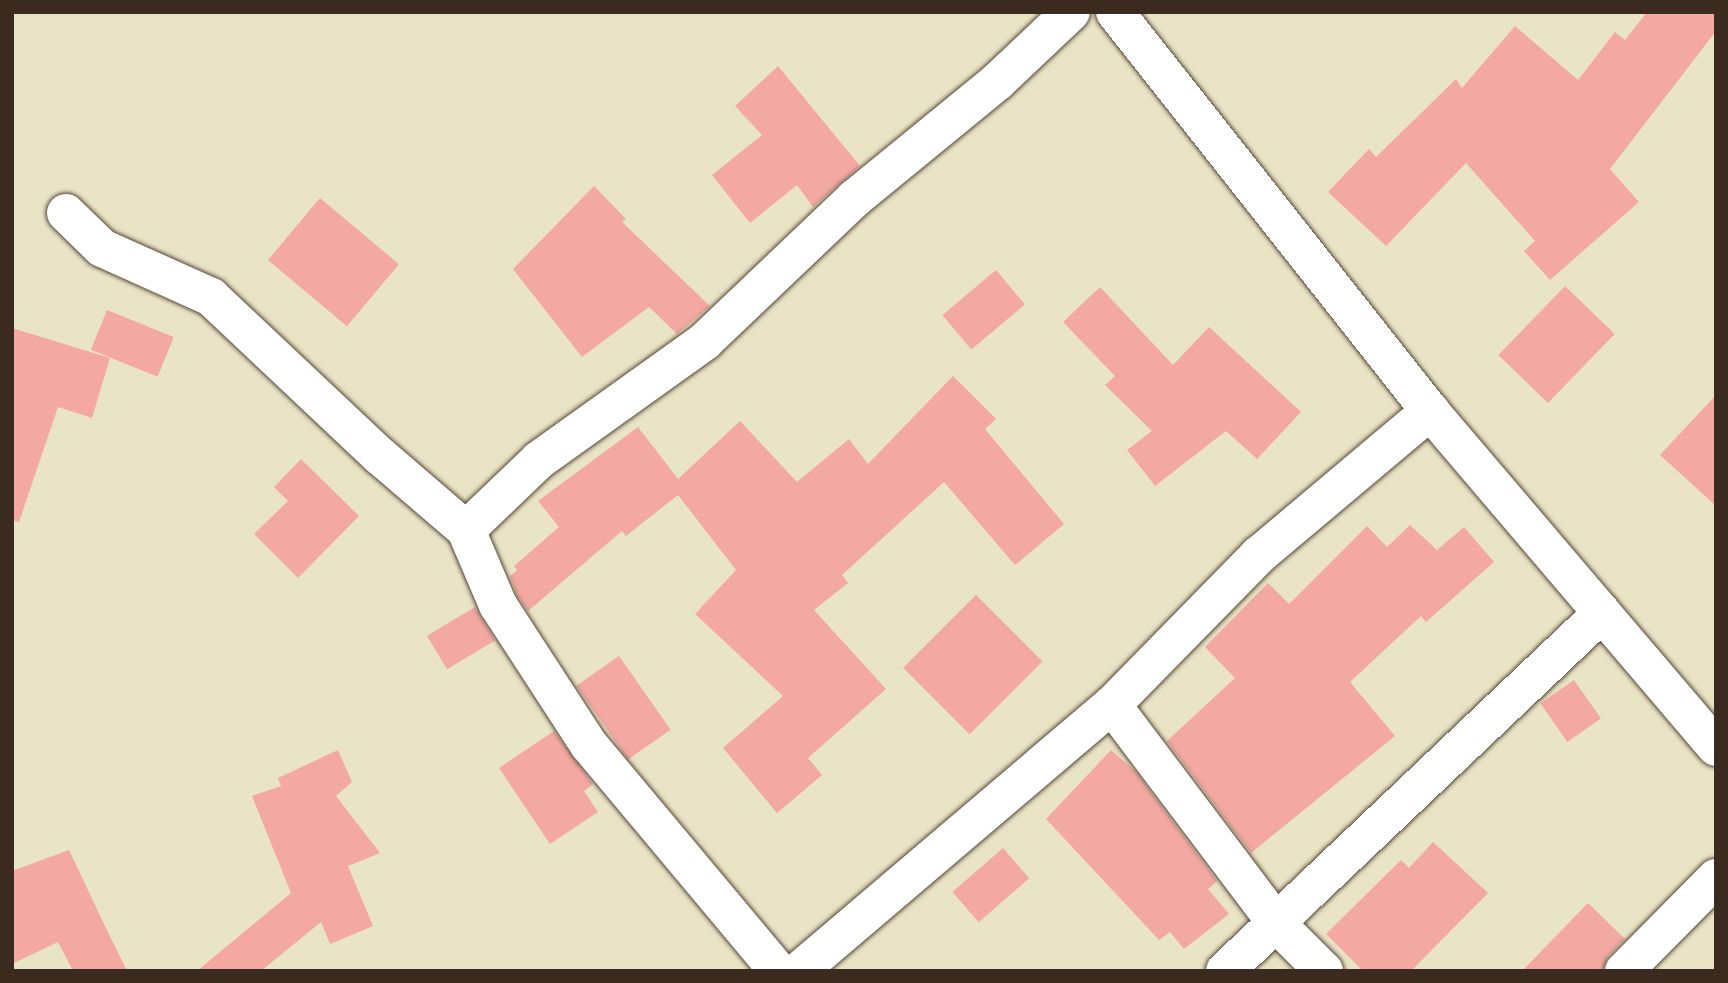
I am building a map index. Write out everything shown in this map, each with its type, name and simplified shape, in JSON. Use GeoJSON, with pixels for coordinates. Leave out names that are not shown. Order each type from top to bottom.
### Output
{"type":"FeatureCollection","features":[{"type":"Feature","properties":{"kind":"street"},"geometry":{"type":"LineString","coordinates":[[466,530],[538,460],[705,341],[854,200],[998,81],[1071,12]]}},
{"type":"Feature","properties":{"kind":"street"},"geometry":{"type":"LineString","coordinates":[[1115,12],[1430,411],[1716,747]]}},
{"type":"Feature","properties":{"kind":"street"},"geometry":{"type":"LineString","coordinates":[[66,213],[102,248],[211,297],[380,456],[466,530],[498,605],[590,745],[778,971]]}},
{"type":"Feature","properties":{"kind":"street"},"geometry":{"type":"LineString","coordinates":[[799,971],[1112,705],[1259,555],[1430,411]]}},
{"type":"Feature","properties":{"kind":"street"},"geometry":{"type":"LineString","coordinates":[[1225,971],[1602,613]]}},
{"type":"Feature","properties":{"kind":"street"},"geometry":{"type":"LineString","coordinates":[[1112,705],[1276,923],[1324,971]]}},
{"type":"Feature","properties":{"kind":"street"},"geometry":{"type":"LineString","coordinates":[[1625,971],[1716,877]]}},
{"type":"Feature","properties":{"kind":"building"},"geometry":{"type":"Polygon","coordinates":[[[1647,12],[1716,12],[1716,31],[1610,169],[1639,202],[1550,280],[1524,251],[1535,241],[1466,163],[1386,246],[1328,192],[1369,149],[1376,157],[1456,79],[1462,88],[1515,26],[1578,80],[1615,32],[1625,40],[1647,12]]]}},
{"type":"Feature","properties":{"kind":"building"},"geometry":{"type":"Polygon","coordinates":[[[778,66],[860,166],[813,207],[797,185],[750,223],[712,175],[762,135],[735,106],[778,66]]]}},
{"type":"Feature","properties":{"kind":"building"},"geometry":{"type":"Polygon","coordinates":[[[594,186],[626,219],[622,222],[710,306],[677,334],[649,307],[582,357],[513,269],[594,186]]]}},
{"type":"Feature","properties":{"kind":"building"},"geometry":{"type":"Polygon","coordinates":[[[320,198],[399,264],[347,326],[268,260],[320,198]]]}},
{"type":"Feature","properties":{"kind":"building"},"geometry":{"type":"Polygon","coordinates":[[[996,270],[1025,304],[971,349],[942,315],[996,270]]]}},
{"type":"Feature","properties":{"kind":"building"},"geometry":{"type":"Polygon","coordinates":[[[1565,286],[1615,334],[1548,403],[1498,355],[1565,286]]]}},
{"type":"Feature","properties":{"kind":"building"},"geometry":{"type":"Polygon","coordinates":[[[1100,287],[1173,365],[1209,327],[1301,412],[1257,459],[1226,431],[1155,486],[1127,450],[1152,431],[1105,385],[1115,376],[1063,322],[1100,287]]]}},
{"type":"Feature","properties":{"kind":"building"},"geometry":{"type":"Polygon","coordinates":[[[107,310],[174,337],[158,377],[91,350],[107,310]]]}},
{"type":"Feature","properties":{"kind":"building"},"geometry":{"type":"Polygon","coordinates":[[[12,328],[110,358],[92,418],[58,407],[19,522],[12,520],[12,328]]]}},
{"type":"Feature","properties":{"kind":"building"},"geometry":{"type":"Polygon","coordinates":[[[953,376],[996,419],[985,429],[1064,524],[1015,565],[944,482],[842,575],[848,583],[814,610],[886,689],[808,758],[822,775],[777,813],[723,748],[783,696],[695,614],[736,570],[678,495],[626,536],[622,531],[528,611],[517,595],[510,576],[517,570],[514,566],[559,527],[538,501],[638,427],[678,479],[740,421],[797,482],[849,439],[868,464],[953,376]]]}},
{"type":"Feature","properties":{"kind":"building"},"geometry":{"type":"Polygon","coordinates":[[[1716,395],[1716,506],[1660,455],[1716,395]]]}},
{"type":"Feature","properties":{"kind":"building"},"geometry":{"type":"Polygon","coordinates":[[[301,459],[359,516],[298,578],[254,534],[288,501],[274,487],[301,459]]]}},
{"type":"Feature","properties":{"kind":"building"},"geometry":{"type":"Polygon","coordinates":[[[1410,525],[1437,550],[1464,527],[1494,562],[1426,622],[1421,616],[1350,682],[1395,736],[1251,853],[1167,741],[1235,678],[1205,647],[1268,583],[1289,604],[1367,526],[1387,547],[1410,525]]]}},
{"type":"Feature","properties":{"kind":"building"},"geometry":{"type":"Polygon","coordinates":[[[976,595],[1042,661],[970,734],[903,668],[976,595]]]}},
{"type":"Feature","properties":{"kind":"building"},"geometry":{"type":"Polygon","coordinates":[[[475,607],[495,640],[447,669],[427,636],[475,607]]]}},
{"type":"Feature","properties":{"kind":"building"},"geometry":{"type":"Polygon","coordinates":[[[619,656],[671,730],[628,760],[576,686],[619,656]]]}},
{"type":"Feature","properties":{"kind":"building"},"geometry":{"type":"Polygon","coordinates":[[[1574,680],[1601,719],[1567,742],[1540,704],[1574,680]]]}},
{"type":"Feature","properties":{"kind":"building"},"geometry":{"type":"Polygon","coordinates":[[[554,731],[593,784],[584,791],[598,812],[550,844],[499,768],[554,731]]]}},
{"type":"Feature","properties":{"kind":"building"},"geometry":{"type":"Polygon","coordinates":[[[338,750],[352,782],[336,796],[380,853],[348,866],[373,926],[330,944],[321,922],[261,971],[197,971],[291,893],[252,796],[281,786],[278,778],[338,750]]]}},
{"type":"Feature","properties":{"kind":"building"},"geometry":{"type":"Polygon","coordinates":[[[1111,750],[1135,771],[1217,881],[1208,889],[1229,914],[1184,949],[1170,932],[1159,940],[1046,819],[1111,750]]]}},
{"type":"Feature","properties":{"kind":"building"},"geometry":{"type":"Polygon","coordinates":[[[1433,842],[1488,893],[1411,971],[1363,971],[1326,934],[1401,860],[1409,868],[1433,842]]]}},
{"type":"Feature","properties":{"kind":"building"},"geometry":{"type":"Polygon","coordinates":[[[1003,848],[1029,878],[979,922],[952,892],[1003,848]]]}},
{"type":"Feature","properties":{"kind":"building"},"geometry":{"type":"Polygon","coordinates":[[[69,850],[127,971],[73,971],[58,942],[12,964],[12,871],[69,850]]]}},
{"type":"Feature","properties":{"kind":"building"},"geometry":{"type":"Polygon","coordinates":[[[1588,903],[1625,939],[1608,956],[1603,971],[1522,971],[1588,903]]]}}]}
